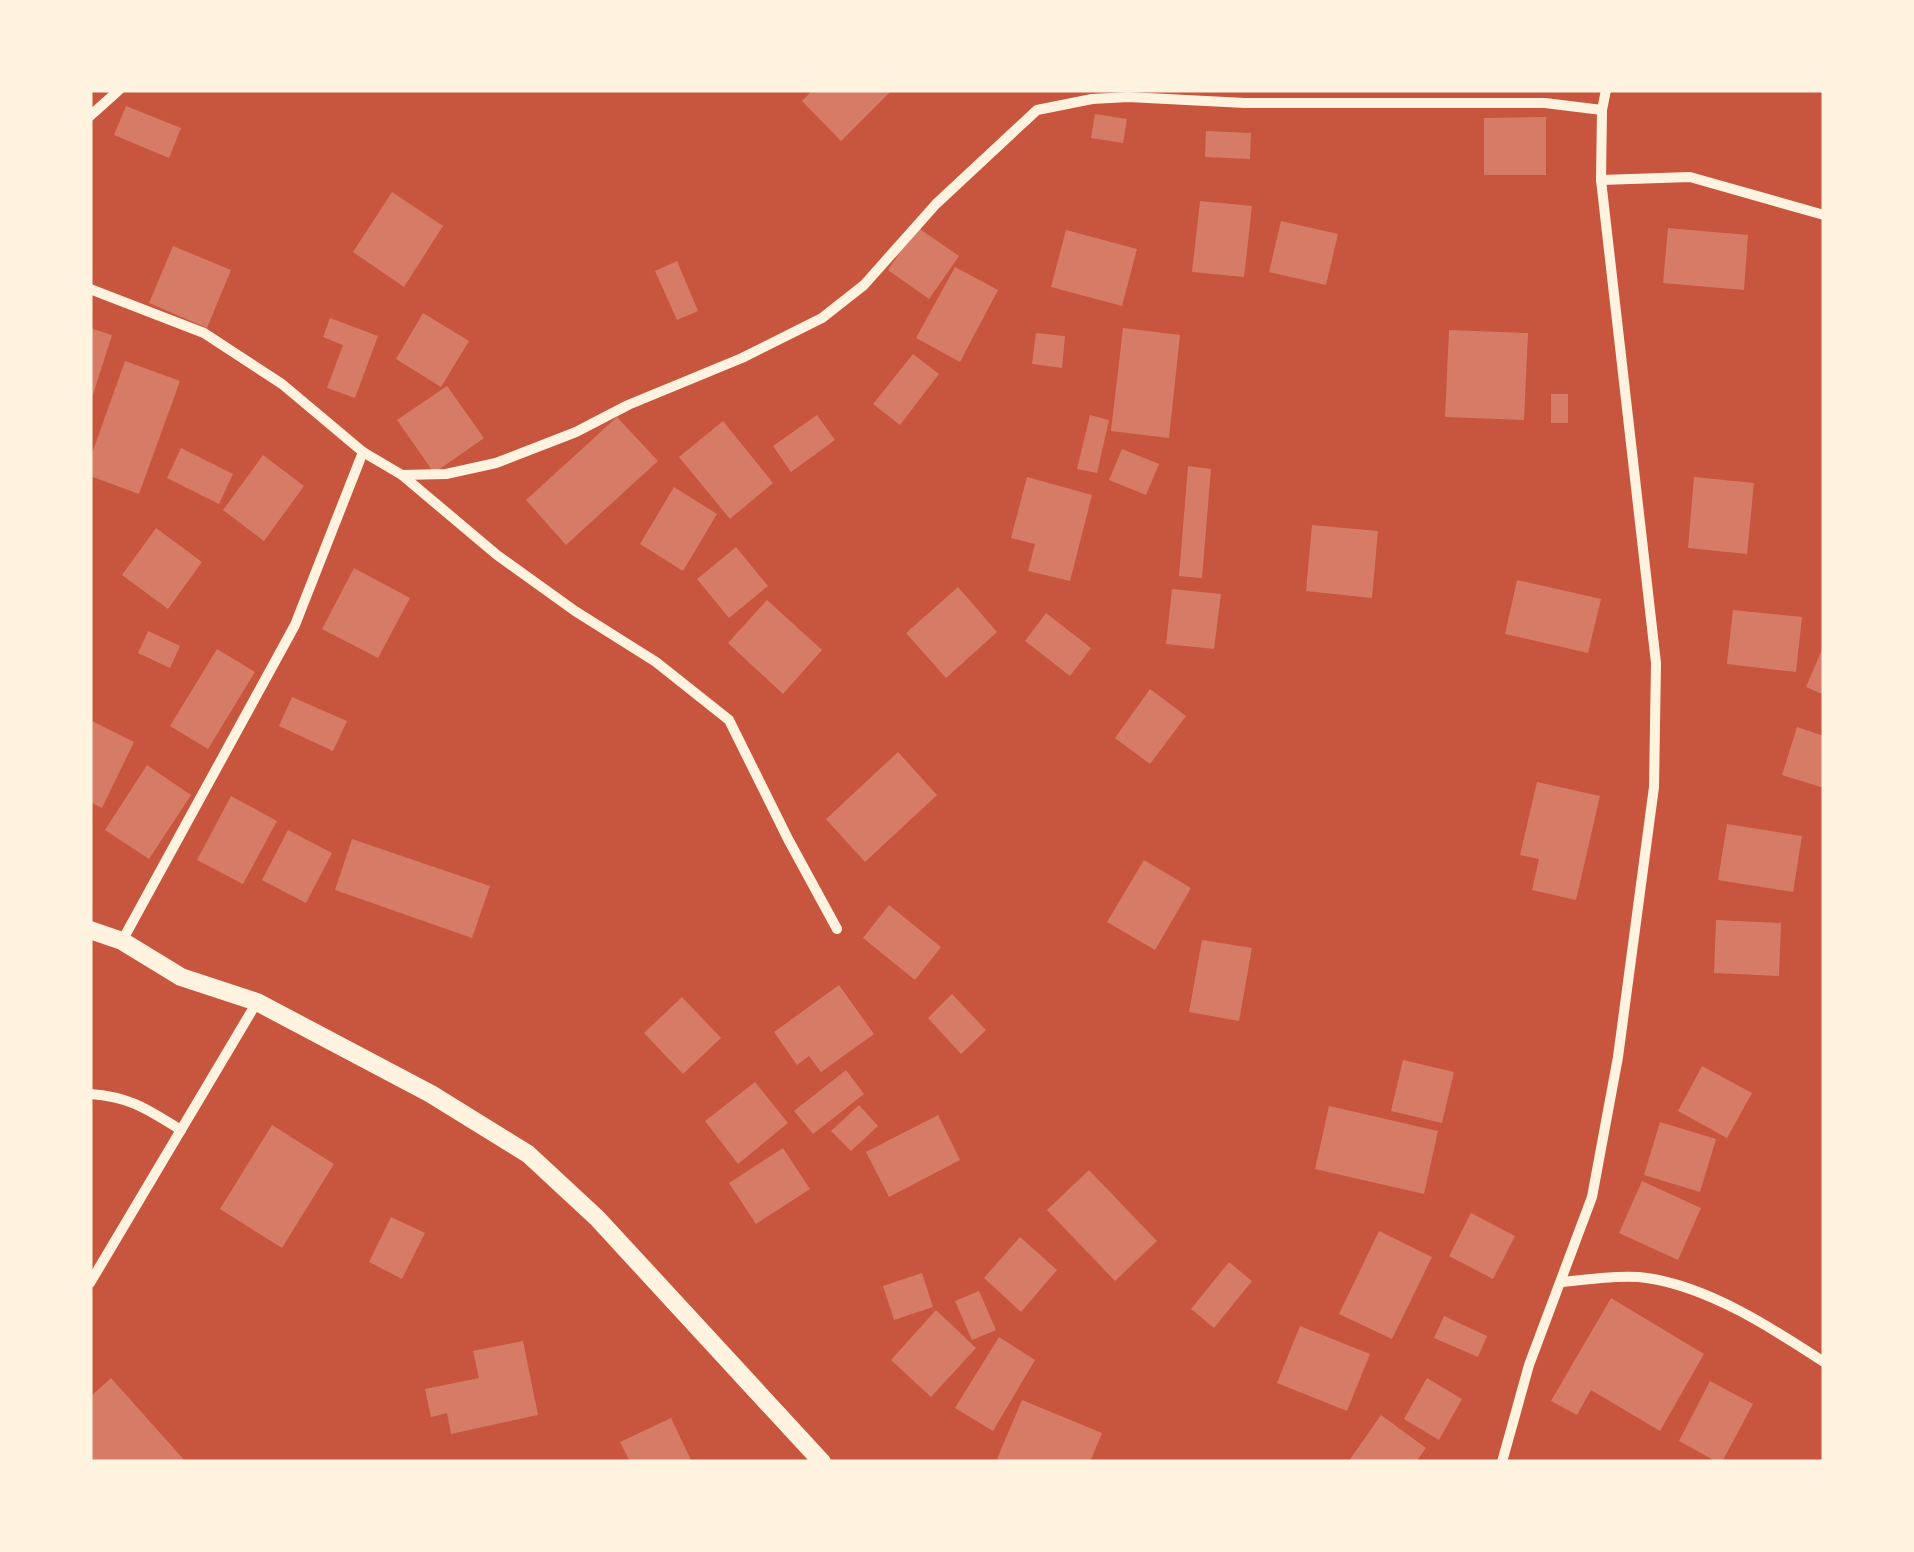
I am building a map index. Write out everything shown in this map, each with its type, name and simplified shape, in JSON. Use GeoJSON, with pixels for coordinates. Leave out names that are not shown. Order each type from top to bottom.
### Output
{"type":"FeatureCollection","features":[{"type":"Feature","properties":{"kind":"street"},"geometry":{"type":"LineString","coordinates":[[90,116],[119,90]]}},
{"type":"Feature","properties":{"kind":"street"},"geometry":{"type":"LineString","coordinates":[[1502,1462],[1530,1365],[1596,1179],[1618,1056],[1654,786],[1656,663],[1601,180],[1606,90]]}},
{"type":"Feature","properties":{"kind":"street"},"geometry":{"type":"LineString","coordinates":[[402,475],[446,474],[496,463],[576,432],[822,318],[864,284],[936,204],[1037,110],[1092,99],[1128,97],[1245,103],[1546,103],[1602,110]]}},
{"type":"Feature","properties":{"kind":"street"},"geometry":{"type":"LineString","coordinates":[[1601,180],[1690,177],[1824,215]]}},
{"type":"Feature","properties":{"kind":"street"},"geometry":{"type":"LineString","coordinates":[[90,288],[204,333],[282,384],[363,452],[402,475],[497,555],[656,662],[729,720],[838,929]]}},
{"type":"Feature","properties":{"kind":"street"},"geometry":{"type":"LineString","coordinates":[[122,942],[295,625],[363,452]]}},
{"type":"Feature","properties":{"kind":"street"},"geometry":{"type":"LineString","coordinates":[[90,930],[122,942],[181,977],[257,1002],[431,1094],[528,1154],[596,1218],[822,1462]]}},
{"type":"Feature","properties":{"kind":"street"},"geometry":{"type":"LineString","coordinates":[[90,1283],[257,1002]]}},
{"type":"Feature","properties":{"kind":"street"},"geometry":{"type":"LineString","coordinates":[[90,1094],[135,1102],[180,1130]]}},
{"type":"Feature","properties":{"kind":"street"},"geometry":{"type":"LineString","coordinates":[[1561,1282],[1644,1277],[1698,1290],[1790,1339],[1824,1362]]}},
{"type":"Feature","properties":{"kind":"building"},"geometry":{"type":"Polygon","coordinates":[[[813,90],[892,90],[841,141],[802,101],[813,90]]]}},
{"type":"Feature","properties":{"kind":"building"},"geometry":{"type":"Polygon","coordinates":[[[126,106],[181,128],[169,158],[114,135],[126,106]]]}},
{"type":"Feature","properties":{"kind":"building"},"geometry":{"type":"Polygon","coordinates":[[[1095,114],[1127,119],[1123,143],[1091,138],[1095,114]]]}},
{"type":"Feature","properties":{"kind":"building"},"geometry":{"type":"Polygon","coordinates":[[[1546,117],[1546,175],[1484,175],[1484,118],[1546,117]]]}},
{"type":"Feature","properties":{"kind":"building"},"geometry":{"type":"Polygon","coordinates":[[[1206,131],[1251,133],[1250,159],[1205,157],[1206,131]]]}},
{"type":"Feature","properties":{"kind":"building"},"geometry":{"type":"Polygon","coordinates":[[[392,192],[443,226],[404,287],[353,252],[392,192]]]}},
{"type":"Feature","properties":{"kind":"building"},"geometry":{"type":"Polygon","coordinates":[[[1200,201],[1252,206],[1244,277],[1192,272],[1200,201]]]}},
{"type":"Feature","properties":{"kind":"building"},"geometry":{"type":"Polygon","coordinates":[[[1281,221],[1338,234],[1326,285],[1269,272],[1281,221]]]}},
{"type":"Feature","properties":{"kind":"building"},"geometry":{"type":"Polygon","coordinates":[[[917,227],[959,256],[929,299],[888,270],[917,227]]]}},
{"type":"Feature","properties":{"kind":"building"},"geometry":{"type":"Polygon","coordinates":[[[1668,228],[1748,235],[1744,290],[1663,283],[1668,228]]]}},
{"type":"Feature","properties":{"kind":"building"},"geometry":{"type":"Polygon","coordinates":[[[1066,230],[1137,249],[1122,306],[1051,287],[1066,230]]]}},
{"type":"Feature","properties":{"kind":"building"},"geometry":{"type":"Polygon","coordinates":[[[173,246],[231,270],[207,328],[149,303],[173,246]]]}},
{"type":"Feature","properties":{"kind":"building"},"geometry":{"type":"Polygon","coordinates":[[[677,261],[698,311],[677,320],[655,271],[677,261]]]}},
{"type":"Feature","properties":{"kind":"building"},"geometry":{"type":"Polygon","coordinates":[[[955,267],[998,290],[960,362],[916,338],[955,267]]]}},
{"type":"Feature","properties":{"kind":"building"},"geometry":{"type":"Polygon","coordinates":[[[423,313],[469,341],[441,387],[396,359],[423,313]]]}},
{"type":"Feature","properties":{"kind":"building"},"geometry":{"type":"Polygon","coordinates":[[[330,318],[378,336],[355,398],[327,388],[343,345],[323,337],[330,318]]]}},
{"type":"Feature","properties":{"kind":"building"},"geometry":{"type":"Polygon","coordinates":[[[90,328],[112,335],[91,401],[90,401],[90,328]]]}},
{"type":"Feature","properties":{"kind":"building"},"geometry":{"type":"Polygon","coordinates":[[[1123,328],[1180,335],[1169,438],[1111,431],[1123,328]]]}},
{"type":"Feature","properties":{"kind":"building"},"geometry":{"type":"Polygon","coordinates":[[[1449,330],[1528,333],[1524,420],[1445,417],[1449,330]]]}},
{"type":"Feature","properties":{"kind":"building"},"geometry":{"type":"Polygon","coordinates":[[[1036,333],[1065,336],[1062,368],[1032,364],[1036,333]]]}},
{"type":"Feature","properties":{"kind":"building"},"geometry":{"type":"Polygon","coordinates":[[[913,354],[939,374],[900,425],[873,404],[913,354]]]}},
{"type":"Feature","properties":{"kind":"building"},"geometry":{"type":"Polygon","coordinates":[[[125,361],[180,381],[139,494],[90,476],[90,459],[125,361]]]}},
{"type":"Feature","properties":{"kind":"building"},"geometry":{"type":"Polygon","coordinates":[[[447,386],[484,438],[434,473],[397,420],[447,386]]]}},
{"type":"Feature","properties":{"kind":"building"},"geometry":{"type":"Polygon","coordinates":[[[1551,394],[1568,394],[1568,423],[1551,423],[1551,394]]]}},
{"type":"Feature","properties":{"kind":"building"},"geometry":{"type":"Polygon","coordinates":[[[817,415],[835,440],[791,472],[773,446],[817,415]]]}},
{"type":"Feature","properties":{"kind":"building"},"geometry":{"type":"Polygon","coordinates":[[[1090,415],[1109,420],[1097,473],[1077,469],[1090,415]]]}},
{"type":"Feature","properties":{"kind":"building"},"geometry":{"type":"Polygon","coordinates":[[[617,417],[658,461],[566,545],[526,500],[617,417]]]}},
{"type":"Feature","properties":{"kind":"building"},"geometry":{"type":"Polygon","coordinates":[[[723,421],[773,483],[730,519],[679,457],[723,421]]]}},
{"type":"Feature","properties":{"kind":"building"},"geometry":{"type":"Polygon","coordinates":[[[181,448],[233,474],[219,504],[167,478],[181,448]]]}},
{"type":"Feature","properties":{"kind":"building"},"geometry":{"type":"Polygon","coordinates":[[[1122,449],[1159,464],[1146,495],[1109,480],[1122,449]]]}},
{"type":"Feature","properties":{"kind":"building"},"geometry":{"type":"Polygon","coordinates":[[[263,455],[304,486],[264,541],[223,510],[263,455]]]}},
{"type":"Feature","properties":{"kind":"building"},"geometry":{"type":"Polygon","coordinates":[[[1188,466],[1211,469],[1202,578],[1179,576],[1188,466]]]}},
{"type":"Feature","properties":{"kind":"building"},"geometry":{"type":"Polygon","coordinates":[[[1027,477],[1092,495],[1070,581],[1028,571],[1035,544],[1011,538],[1027,477]]]}},
{"type":"Feature","properties":{"kind":"building"},"geometry":{"type":"Polygon","coordinates":[[[1694,477],[1754,483],[1747,554],[1688,548],[1694,477]]]}},
{"type":"Feature","properties":{"kind":"building"},"geometry":{"type":"Polygon","coordinates":[[[674,487],[717,514],[683,571],[640,544],[674,487]]]}},
{"type":"Feature","properties":{"kind":"building"},"geometry":{"type":"Polygon","coordinates":[[[1312,525],[1378,531],[1372,598],[1306,591],[1312,525]]]}},
{"type":"Feature","properties":{"kind":"building"},"geometry":{"type":"Polygon","coordinates":[[[156,528],[202,562],[168,609],[122,575],[156,528]]]}},
{"type":"Feature","properties":{"kind":"building"},"geometry":{"type":"Polygon","coordinates":[[[736,547],[768,586],[729,618],[697,579],[736,547]]]}},
{"type":"Feature","properties":{"kind":"building"},"geometry":{"type":"Polygon","coordinates":[[[354,568],[410,598],[378,658],[322,629],[354,568]]]}},
{"type":"Feature","properties":{"kind":"building"},"geometry":{"type":"Polygon","coordinates":[[[1517,580],[1601,599],[1588,653],[1505,634],[1517,580]]]}},
{"type":"Feature","properties":{"kind":"building"},"geometry":{"type":"Polygon","coordinates":[[[958,587],[997,632],[946,678],[906,633],[958,587]]]}},
{"type":"Feature","properties":{"kind":"building"},"geometry":{"type":"Polygon","coordinates":[[[1172,589],[1221,594],[1214,649],[1166,644],[1172,589]]]}},
{"type":"Feature","properties":{"kind":"building"},"geometry":{"type":"Polygon","coordinates":[[[767,600],[822,650],[783,694],[728,643],[767,600]]]}},
{"type":"Feature","properties":{"kind":"building"},"geometry":{"type":"Polygon","coordinates":[[[1733,610],[1802,617],[1796,672],[1727,664],[1733,610]]]}},
{"type":"Feature","properties":{"kind":"building"},"geometry":{"type":"Polygon","coordinates":[[[1046,613],[1091,648],[1070,676],[1025,641],[1046,613]]]}},
{"type":"Feature","properties":{"kind":"building"},"geometry":{"type":"Polygon","coordinates":[[[148,631],[180,646],[170,668],[138,653],[148,631]]]}},
{"type":"Feature","properties":{"kind":"building"},"geometry":{"type":"Polygon","coordinates":[[[1824,645],[1824,695],[1806,687],[1824,645]]]}},
{"type":"Feature","properties":{"kind":"building"},"geometry":{"type":"Polygon","coordinates":[[[217,649],[255,672],[208,749],[170,726],[217,649]]]}},
{"type":"Feature","properties":{"kind":"building"},"geometry":{"type":"Polygon","coordinates":[[[1150,689],[1186,716],[1150,764],[1115,738],[1150,689]]]}},
{"type":"Feature","properties":{"kind":"building"},"geometry":{"type":"Polygon","coordinates":[[[292,697],[347,721],[333,751],[279,726],[292,697]]]}},
{"type":"Feature","properties":{"kind":"building"},"geometry":{"type":"Polygon","coordinates":[[[90,720],[134,742],[102,808],[90,802],[90,720]]]}},
{"type":"Feature","properties":{"kind":"building"},"geometry":{"type":"Polygon","coordinates":[[[1797,727],[1824,736],[1824,788],[1782,775],[1797,727]]]}},
{"type":"Feature","properties":{"kind":"building"},"geometry":{"type":"Polygon","coordinates":[[[898,752],[937,795],[865,862],[826,819],[898,752]]]}},
{"type":"Feature","properties":{"kind":"building"},"geometry":{"type":"Polygon","coordinates":[[[147,765],[191,795],[149,859],[105,830],[147,765]]]}},
{"type":"Feature","properties":{"kind":"building"},"geometry":{"type":"Polygon","coordinates":[[[1537,782],[1600,796],[1576,900],[1532,890],[1539,859],[1520,855],[1537,782]]]}},
{"type":"Feature","properties":{"kind":"building"},"geometry":{"type":"Polygon","coordinates":[[[231,796],[277,821],[243,884],[197,860],[231,796]]]}},
{"type":"Feature","properties":{"kind":"building"},"geometry":{"type":"Polygon","coordinates":[[[1727,824],[1802,836],[1793,892],[1718,880],[1727,824]]]}},
{"type":"Feature","properties":{"kind":"building"},"geometry":{"type":"Polygon","coordinates":[[[288,830],[332,853],[306,903],[262,880],[288,830]]]}},
{"type":"Feature","properties":{"kind":"building"},"geometry":{"type":"Polygon","coordinates":[[[352,839],[490,886],[472,938],[335,890],[352,839]]]}},
{"type":"Feature","properties":{"kind":"building"},"geometry":{"type":"Polygon","coordinates":[[[1144,860],[1191,888],[1155,950],[1107,922],[1144,860]]]}},
{"type":"Feature","properties":{"kind":"building"},"geometry":{"type":"Polygon","coordinates":[[[889,905],[941,947],[915,980],[863,938],[889,905]]]}},
{"type":"Feature","properties":{"kind":"building"},"geometry":{"type":"Polygon","coordinates":[[[1716,920],[1781,923],[1779,976],[1714,973],[1716,920]]]}},
{"type":"Feature","properties":{"kind":"building"},"geometry":{"type":"Polygon","coordinates":[[[1202,940],[1252,948],[1239,1021],[1189,1012],[1202,940]]]}},
{"type":"Feature","properties":{"kind":"building"},"geometry":{"type":"Polygon","coordinates":[[[839,985],[874,1034],[821,1072],[809,1056],[797,1065],[774,1032],[839,985]]]}},
{"type":"Feature","properties":{"kind":"building"},"geometry":{"type":"Polygon","coordinates":[[[952,994],[986,1030],[961,1054],[928,1018],[952,994]]]}},
{"type":"Feature","properties":{"kind":"building"},"geometry":{"type":"Polygon","coordinates":[[[682,997],[721,1038],[683,1074],[644,1033],[682,997]]]}},
{"type":"Feature","properties":{"kind":"building"},"geometry":{"type":"Polygon","coordinates":[[[1403,1060],[1454,1072],[1442,1123],[1391,1111],[1403,1060]]]}},
{"type":"Feature","properties":{"kind":"building"},"geometry":{"type":"Polygon","coordinates":[[[1702,1066],[1752,1093],[1727,1138],[1678,1111],[1702,1066]]]}},
{"type":"Feature","properties":{"kind":"building"},"geometry":{"type":"Polygon","coordinates":[[[846,1070],[864,1094],[813,1134],[794,1111],[846,1070]]]}},
{"type":"Feature","properties":{"kind":"building"},"geometry":{"type":"Polygon","coordinates":[[[755,1082],[788,1123],[738,1164],[705,1121],[755,1082]]]}},
{"type":"Feature","properties":{"kind":"building"},"geometry":{"type":"Polygon","coordinates":[[[859,1105],[878,1126],[851,1151],[831,1131],[859,1105]]]}},
{"type":"Feature","properties":{"kind":"building"},"geometry":{"type":"Polygon","coordinates":[[[1329,1106],[1438,1131],[1424,1194],[1315,1169],[1329,1106]]]}},
{"type":"Feature","properties":{"kind":"building"},"geometry":{"type":"Polygon","coordinates":[[[938,1115],[960,1160],[889,1197],[866,1152],[938,1115]]]}},
{"type":"Feature","properties":{"kind":"building"},"geometry":{"type":"Polygon","coordinates":[[[1660,1122],[1716,1139],[1700,1192],[1644,1175],[1660,1122]]]}},
{"type":"Feature","properties":{"kind":"building"},"geometry":{"type":"Polygon","coordinates":[[[272,1125],[334,1164],[282,1248],[220,1209],[272,1125]]]}},
{"type":"Feature","properties":{"kind":"building"},"geometry":{"type":"Polygon","coordinates":[[[783,1148],[810,1189],[756,1224],[729,1183],[783,1148]]]}},
{"type":"Feature","properties":{"kind":"building"},"geometry":{"type":"Polygon","coordinates":[[[1089,1170],[1157,1241],[1115,1281],[1047,1210],[1089,1170]]]}},
{"type":"Feature","properties":{"kind":"building"},"geometry":{"type":"Polygon","coordinates":[[[1642,1181],[1701,1208],[1678,1260],[1619,1233],[1642,1181]]]}},
{"type":"Feature","properties":{"kind":"building"},"geometry":{"type":"Polygon","coordinates":[[[1471,1213],[1515,1236],[1493,1279],[1449,1256],[1471,1213]]]}},
{"type":"Feature","properties":{"kind":"building"},"geometry":{"type":"Polygon","coordinates":[[[391,1217],[425,1233],[402,1279],[369,1262],[391,1217]]]}},
{"type":"Feature","properties":{"kind":"building"},"geometry":{"type":"Polygon","coordinates":[[[1379,1231],[1432,1257],[1392,1339],[1339,1314],[1379,1231]]]}},
{"type":"Feature","properties":{"kind":"building"},"geometry":{"type":"Polygon","coordinates":[[[1020,1237],[1057,1270],[1021,1312],[984,1278],[1020,1237]]]}},
{"type":"Feature","properties":{"kind":"building"},"geometry":{"type":"Polygon","coordinates":[[[1229,1262],[1252,1281],[1214,1328],[1191,1309],[1229,1262]]]}},
{"type":"Feature","properties":{"kind":"building"},"geometry":{"type":"Polygon","coordinates":[[[922,1273],[933,1307],[894,1320],[883,1286],[922,1273]]]}},
{"type":"Feature","properties":{"kind":"building"},"geometry":{"type":"Polygon","coordinates":[[[979,1291],[996,1330],[972,1340],[955,1301],[979,1291]]]}},
{"type":"Feature","properties":{"kind":"building"},"geometry":{"type":"Polygon","coordinates":[[[1611,1298],[1704,1354],[1660,1431],[1591,1390],[1577,1415],[1551,1401],[1611,1298]]]}},
{"type":"Feature","properties":{"kind":"building"},"geometry":{"type":"Polygon","coordinates":[[[936,1310],[976,1348],[931,1397],[891,1360],[936,1310]]]}},
{"type":"Feature","properties":{"kind":"building"},"geometry":{"type":"Polygon","coordinates":[[[1444,1316],[1487,1336],[1478,1357],[1434,1338],[1444,1316]]]}},
{"type":"Feature","properties":{"kind":"building"},"geometry":{"type":"Polygon","coordinates":[[[1300,1326],[1370,1354],[1347,1411],[1277,1383],[1300,1326]]]}},
{"type":"Feature","properties":{"kind":"building"},"geometry":{"type":"Polygon","coordinates":[[[999,1337],[1035,1360],[993,1431],[955,1408],[999,1337]]]}},
{"type":"Feature","properties":{"kind":"building"},"geometry":{"type":"Polygon","coordinates":[[[523,1341],[538,1415],[451,1434],[447,1413],[431,1417],[425,1389],[479,1378],[473,1351],[523,1341]]]}},
{"type":"Feature","properties":{"kind":"building"},"geometry":{"type":"Polygon","coordinates":[[[111,1378],[186,1462],[90,1462],[90,1397],[111,1378]]]}},
{"type":"Feature","properties":{"kind":"building"},"geometry":{"type":"Polygon","coordinates":[[[1427,1378],[1462,1399],[1439,1440],[1404,1419],[1427,1378]]]}},
{"type":"Feature","properties":{"kind":"building"},"geometry":{"type":"Polygon","coordinates":[[[1710,1381],[1753,1404],[1722,1462],[1679,1441],[1710,1381]]]}},
{"type":"Feature","properties":{"kind":"building"},"geometry":{"type":"Polygon","coordinates":[[[1022,1400],[1102,1433],[1090,1462],[997,1459],[1022,1400]]]}},
{"type":"Feature","properties":{"kind":"building"},"geometry":{"type":"Polygon","coordinates":[[[1381,1415],[1426,1448],[1416,1462],[1348,1462],[1381,1415]]]}},
{"type":"Feature","properties":{"kind":"building"},"geometry":{"type":"Polygon","coordinates":[[[671,1418],[692,1462],[630,1462],[620,1442],[671,1418]]]}}]}
